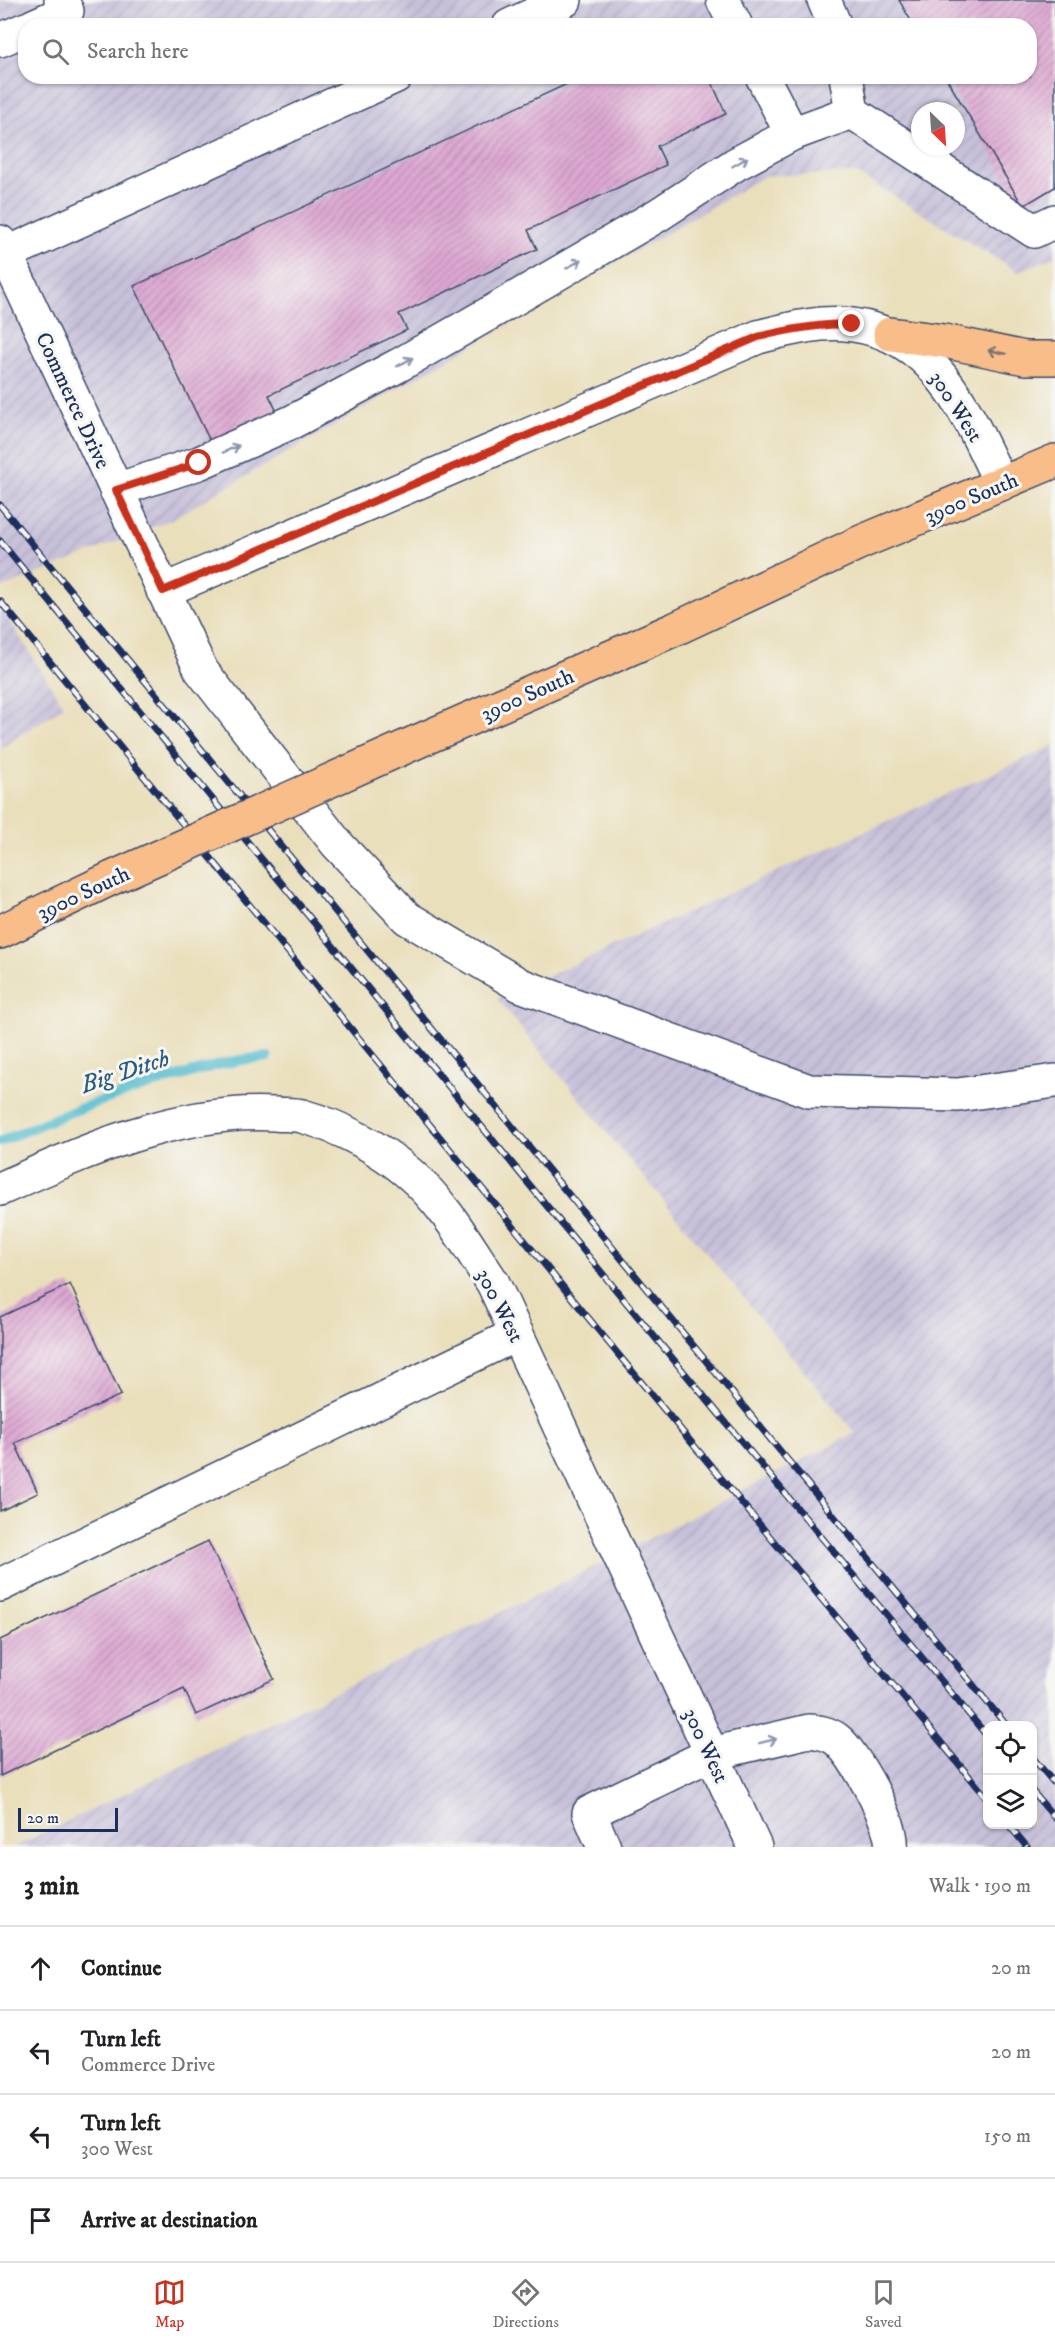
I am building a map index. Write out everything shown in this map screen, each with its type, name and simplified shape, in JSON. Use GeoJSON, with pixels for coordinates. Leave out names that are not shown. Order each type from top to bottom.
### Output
{"type":"FeatureCollection","features":[{"type":"Feature","properties":{"kind":"main road"},"geometry":{"type":"LineString","coordinates":[[890,334],[944,341],[1026,358],[1055,358]]}},
{"type":"Feature","properties":{"kind":"main road","name":"3900 South"},"geometry":{"type":"LineString","coordinates":[[0,932],[112,878],[675,629],[861,542],[1055,461]]}},
{"type":"Feature","properties":{"kind":"street"},"geometry":{"type":"LineString","coordinates":[[51,18],[67,11],[61,0]]}},
{"type":"Feature","properties":{"kind":"street"},"geometry":{"type":"LineString","coordinates":[[526,18],[565,0]]}},
{"type":"Feature","properties":{"kind":"street"},"geometry":{"type":"LineString","coordinates":[[723,0],[732,18]]}},
{"type":"Feature","properties":{"kind":"street"},"geometry":{"type":"LineString","coordinates":[[824,0],[832,18]]}},
{"type":"Feature","properties":{"kind":"street"},"geometry":{"type":"LineString","coordinates":[[0,40],[18,32]]}},
{"type":"Feature","properties":{"kind":"street"},"geometry":{"type":"LineString","coordinates":[[3,248],[378,84]]}},
{"type":"Feature","properties":{"kind":"street"},"geometry":{"type":"LineString","coordinates":[[766,84],[792,134]]}},
{"type":"Feature","properties":{"kind":"street"},"geometry":{"type":"LineString","coordinates":[[847,84],[852,112],[1034,231],[1055,221]]}},
{"type":"Feature","properties":{"kind":"street"},"geometry":{"type":"LineString","coordinates":[[116,490],[199,463],[292,422],[399,365],[502,306],[658,215],[736,164],[792,134],[852,112]]}},
{"type":"Feature","properties":{"kind":"street","name":"Commerce Drive"},"geometry":{"type":"LineString","coordinates":[[3,248],[201,670],[337,844],[407,918],[520,985],[809,1091],[958,1095],[1055,1081]]}},
{"type":"Feature","properties":{"kind":"street","name":"300 West"},"geometry":{"type":"LineString","coordinates":[[163,591],[758,337],[793,328],[823,324],[852,324],[890,334],[939,372],[963,408],[1001,484]]}},
{"type":"Feature","properties":{"kind":"street","name":"300 West"},"geometry":{"type":"LineString","coordinates":[[0,1189],[115,1141],[197,1119],[256,1113],[301,1116],[371,1147],[412,1175],[455,1224],[493,1283],[754,1847]]}},
{"type":"Feature","properties":{"kind":"street"},"geometry":{"type":"LineString","coordinates":[[0,1585],[517,1334]]}},
{"type":"Feature","properties":{"kind":"street"},"geometry":{"type":"LineString","coordinates":[[604,1847],[589,1813],[711,1754],[809,1731],[823,1732],[848,1750],[880,1806],[891,1832],[891,1847]]}},
{"type":"Feature","properties":{"kind":"shaded area"},"geometry":{"type":"Polygon","coordinates":[[[0,0],[1055,0],[1055,256],[1018,272],[856,173],[765,176],[170,520],[0,589],[0,0]]]}},
{"type":"Feature","properties":{"kind":"shaded area"},"geometry":{"type":"Polygon","coordinates":[[[0,606],[64,706],[0,749],[0,606]]]}},
{"type":"Feature","properties":{"kind":"shaded area"},"geometry":{"type":"Polygon","coordinates":[[[1055,745],[1055,1847],[14,1847],[578,1575],[855,1433],[497,999],[1055,745]]]}},
{"type":"Feature","properties":{"kind":"building"},"geometry":{"type":"Polygon","coordinates":[[[899,0],[1055,0],[1055,187],[1023,206],[965,109],[965,102],[961,102],[950,84],[1037,84],[1037,18],[909,18],[899,0]]]}},
{"type":"Feature","properties":{"kind":"building"},"geometry":{"type":"Polygon","coordinates":[[[567,84],[713,84],[726,114],[657,146],[666,165],[528,230],[537,249],[399,314],[407,330],[269,395],[278,414],[212,445],[134,286],[567,84]]]}},
{"type":"Feature","properties":{"kind":"building"},"geometry":{"type":"Polygon","coordinates":[[[70,1284],[121,1395],[15,1443],[38,1493],[0,1511],[0,1317],[70,1284]]]}},
{"type":"Feature","properties":{"kind":"building"},"geometry":{"type":"Polygon","coordinates":[[[208,1541],[274,1679],[196,1715],[184,1689],[0,1776],[0,1640],[208,1541]]]}},
{"type":"Feature","properties":{"kind":"waterway","name":"Big Ditch"},"geometry":{"type":"LineString","coordinates":[[0,1142],[64,1115],[129,1092],[220,1064],[268,1057]]}},
{"type":"Feature","properties":{"kind":"railway"},"geometry":{"type":"LineString","coordinates":[[0,505],[1003,1721]]}},
{"type":"Feature","properties":{"kind":"railway"},"geometry":{"type":"LineString","coordinates":[[0,541],[658,1341],[983,1731]]}},
{"type":"Feature","properties":{"kind":"railway"},"geometry":{"type":"LineString","coordinates":[[0,601],[622,1359],[983,1793]]}},
{"type":"Feature","properties":{"kind":"railway"},"geometry":{"type":"LineString","coordinates":[[1037,1763],[1055,1784]]}},
{"type":"Feature","properties":{"kind":"railway"},"geometry":{"type":"LineString","coordinates":[[1037,1797],[1055,1818]]}},
{"type":"Feature","properties":{"kind":"railway"},"geometry":{"type":"LineString","coordinates":[[1012,1829],[1027,1847]]}},
{"type":"Feature","properties":{"kind":"route"},"geometry":{"type":"LineString","coordinates":[[199,463],[116,490],[163,591],[758,337],[793,328],[823,324],[852,324]]}}]}
